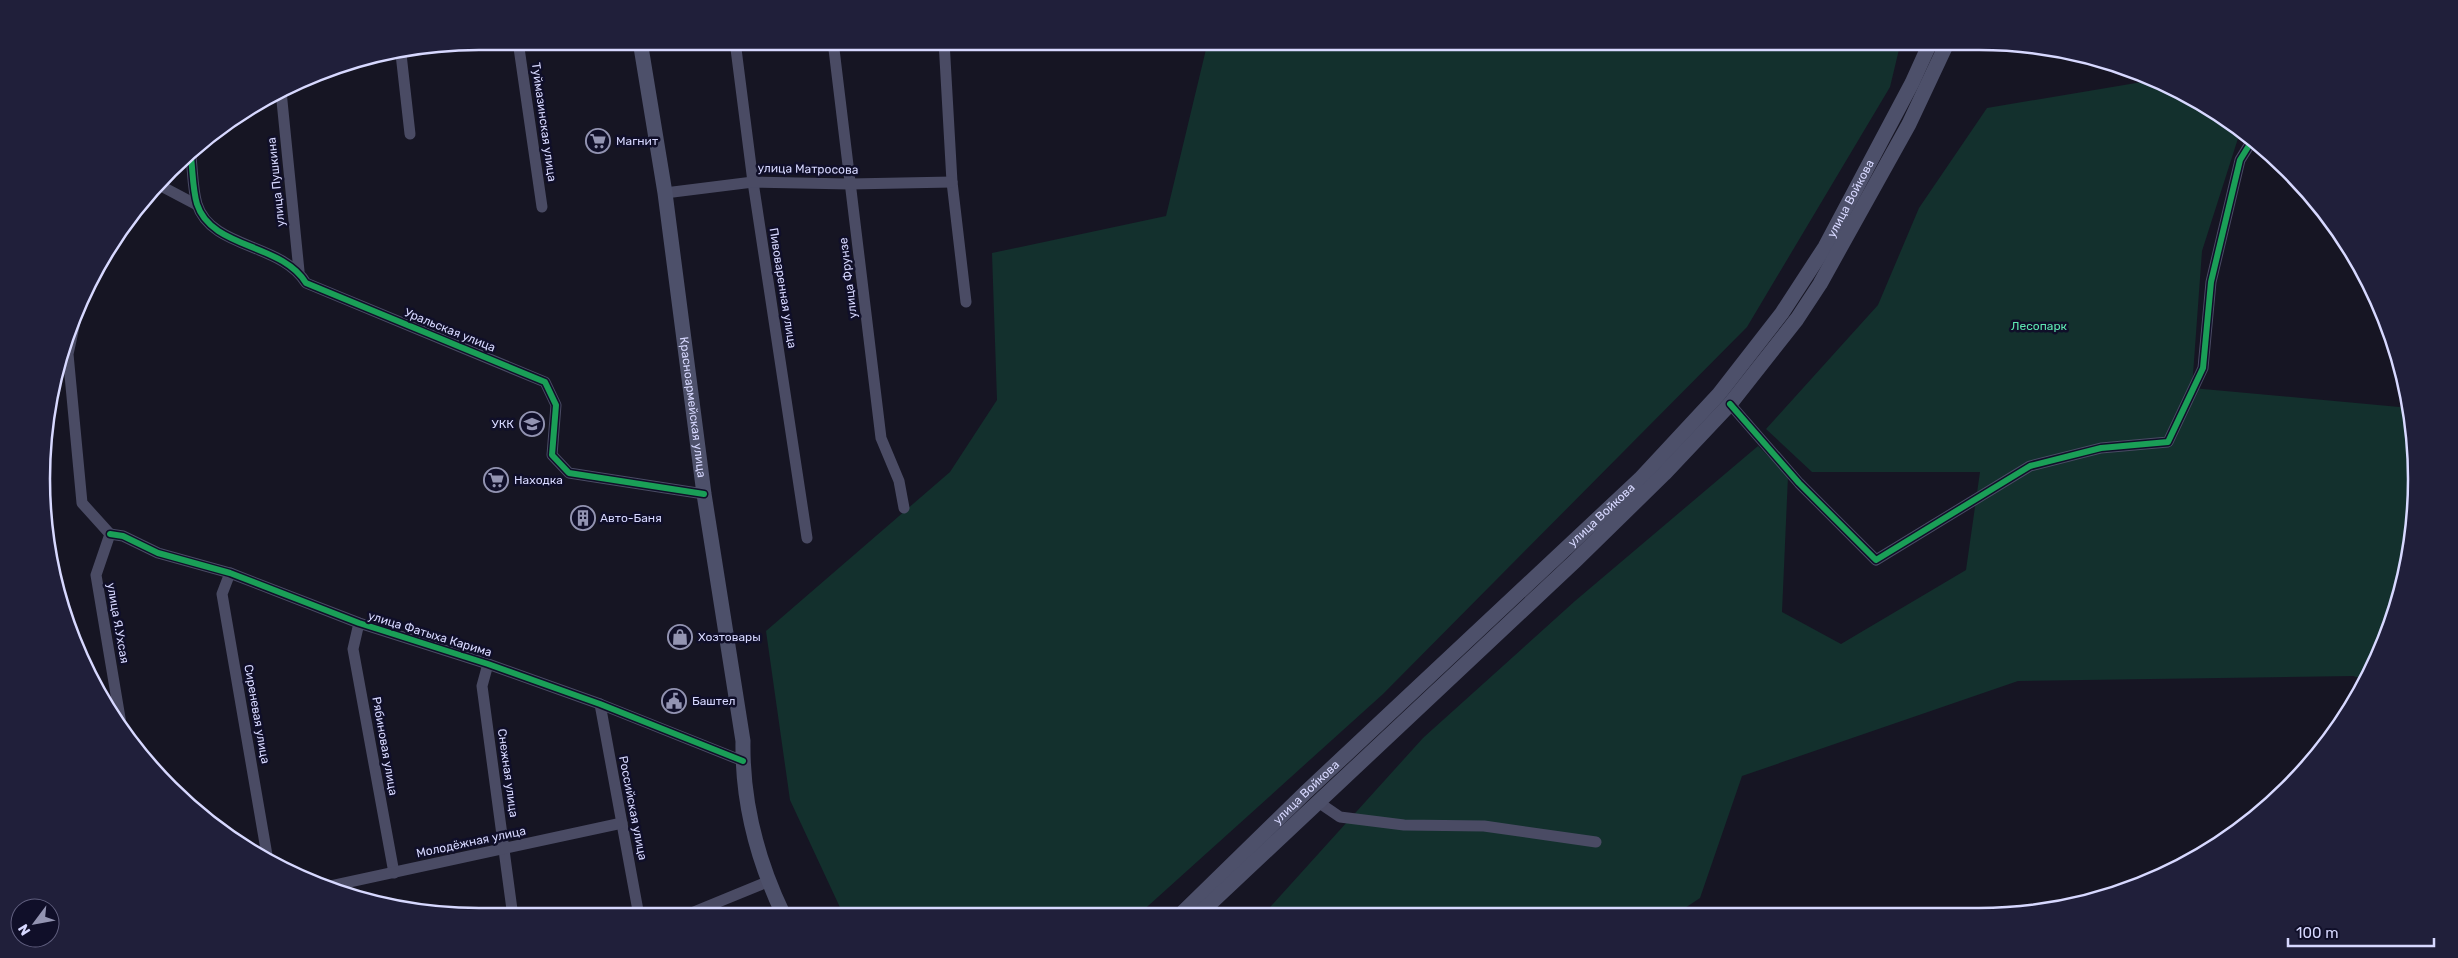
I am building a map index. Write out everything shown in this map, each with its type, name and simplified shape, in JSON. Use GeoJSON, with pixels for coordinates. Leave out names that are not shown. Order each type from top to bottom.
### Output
{"type":"FeatureCollection","features":[{"type":"Feature","properties":{"kind":"main road","name":"Красноармейская улица"},"geometry":{"type":"LineString","coordinates":[[641,50],[665,193],[704,494],[742,741],[742,762],[752,824],[768,882],[780,908]]}},
{"type":"Feature","properties":{"kind":"main road","name":"улица Войкова"},"geometry":{"type":"LineString","coordinates":[[1187,908],[1306,792],[1640,479],[1718,394],[1782,313],[1824,246],[1912,83],[1927,50]]}},
{"type":"Feature","properties":{"kind":"main road","name":"улица Войкова"},"geometry":{"type":"LineString","coordinates":[[1205,908],[1582,554],[1664,474],[1730,404],[1797,319],[1820,284],[1909,124],[1944,50]]}},
{"type":"Feature","properties":{"kind":"street","name":"Туймазинская улица"},"geometry":{"type":"LineString","coordinates":[[519,50],[542,207]]}},
{"type":"Feature","properties":{"kind":"street","name":"Пивоваренная улица"},"geometry":{"type":"LineString","coordinates":[[736,50],[753,182],[806,538]]}},
{"type":"Feature","properties":{"kind":"street","name":"улица Фрунзе"},"geometry":{"type":"LineString","coordinates":[[834,50],[881,438],[899,481],[904,508]]}},
{"type":"Feature","properties":{"kind":"street"},"geometry":{"type":"LineString","coordinates":[[945,50],[952,182],[966,302]]}},
{"type":"Feature","properties":{"kind":"street"},"geometry":{"type":"LineString","coordinates":[[401,57],[410,134]]}},
{"type":"Feature","properties":{"kind":"street","name":"улица Пушкина"},"geometry":{"type":"LineString","coordinates":[[282,98],[299,271]]}},
{"type":"Feature","properties":{"kind":"street"},"geometry":{"type":"LineString","coordinates":[[1730,404],[1799,483],[1876,560],[2030,466],[2101,448],[2168,442],[2203,368],[2211,282],[2240,160],[2249,146]]}},
{"type":"Feature","properties":{"kind":"street","name":"Уральская улица"},"geometry":{"type":"LineString","coordinates":[[192,160],[198,205],[215,230],[267,252],[299,271],[306,283],[545,382],[556,405],[552,455],[569,473],[704,494]]}},
{"type":"Feature","properties":{"kind":"street","name":"улица Матросова"},"geometry":{"type":"LineString","coordinates":[[665,193],[753,182],[850,184],[952,182]]}},
{"type":"Feature","properties":{"kind":"street"},"geometry":{"type":"LineString","coordinates":[[164,188],[198,205]]}},
{"type":"Feature","properties":{"kind":"street"},"geometry":{"type":"LineString","coordinates":[[68,357],[82,503],[110,534]]}},
{"type":"Feature","properties":{"kind":"street","name":"улица Фатыха Карима"},"geometry":{"type":"LineString","coordinates":[[110,534],[123,536],[158,553],[230,574],[359,624],[488,664],[600,704],[742,762]]}},
{"type":"Feature","properties":{"kind":"street","name":"улица Я.Ухсая"},"geometry":{"type":"LineString","coordinates":[[110,534],[96,575],[119,712]]}},
{"type":"Feature","properties":{"kind":"street","name":"Сиреневая улица"},"geometry":{"type":"LineString","coordinates":[[230,574],[222,594],[267,852]]}},
{"type":"Feature","properties":{"kind":"street","name":"Рябиновая улица"},"geometry":{"type":"LineString","coordinates":[[359,624],[353,649],[394,873]]}},
{"type":"Feature","properties":{"kind":"street","name":"Снежная улица"},"geometry":{"type":"LineString","coordinates":[[488,664],[482,686],[512,908]]}},
{"type":"Feature","properties":{"kind":"street","name":"Российская улица"},"geometry":{"type":"LineString","coordinates":[[600,704],[638,908]]}},
{"type":"Feature","properties":{"kind":"street"},"geometry":{"type":"LineString","coordinates":[[1318,802],[1340,817],[1404,825],[1484,826],[1596,842]]}},
{"type":"Feature","properties":{"kind":"street","name":"Молодёжная улица"},"geometry":{"type":"LineString","coordinates":[[339,884],[622,823]]}},
{"type":"Feature","properties":{"kind":"street"},"geometry":{"type":"LineString","coordinates":[[704,908],[768,882]]}},
{"type":"Feature","properties":{"kind":"green space"},"geometry":{"type":"Polygon","coordinates":[[[1206,50],[1899,50],[1890,87],[1747,327],[1383,694],[1146,908],[840,908],[790,800],[766,631],[950,472],[997,400],[992,253],[1166,216],[1206,50]]]}},
{"type":"Feature","properties":{"kind":"green space","name":"Лесопарк"},"geometry":{"type":"Polygon","coordinates":[[[2141,82],[2194,107],[2238,138],[2202,251],[2192,388],[2402,407],[2408,479],[2407,507],[2400,563],[2385,617],[2359,678],[2353,676],[2018,681],[1742,776],[1700,898],[1685,908],[1269,908],[1423,738],[1575,601],[1758,446],[1788,476],[1782,612],[1841,644],[1966,570],[1980,472],[1812,472],[1766,429],[1878,305],[1919,208],[1987,108],[2141,82]]]}},
{"type":"Feature","properties":{"kind":"cycle path"},"geometry":{"type":"LineString","coordinates":[[1730,404],[1799,483],[1876,560],[2030,466],[2101,448],[2168,442],[2203,368],[2211,282],[2240,160],[2249,146]]}},
{"type":"Feature","properties":{"kind":"cycle path"},"geometry":{"type":"LineString","coordinates":[[191,161],[197,204],[205,219],[217,230],[281,260],[295,270],[306,283],[545,382],[556,405],[552,455],[569,473],[704,494]]}},
{"type":"Feature","properties":{"kind":"cycle path"},"geometry":{"type":"LineString","coordinates":[[110,534],[123,536],[158,553],[230,573],[359,623],[488,664],[600,704],[743,761]]}},
{"type":"Feature","properties":{"kind":"place","name":"Магнит"},"geometry":{"type":"Point","coordinates":[598,141]}},
{"type":"Feature","properties":{"kind":"place","name":"УКК"},"geometry":{"type":"Point","coordinates":[532,424]}},
{"type":"Feature","properties":{"kind":"place","name":"Находка"},"geometry":{"type":"Point","coordinates":[496,480]}},
{"type":"Feature","properties":{"kind":"place","name":"Авто-Баня"},"geometry":{"type":"Point","coordinates":[583,518]}},
{"type":"Feature","properties":{"kind":"place","name":"Хозтовары"},"geometry":{"type":"Point","coordinates":[680,637]}},
{"type":"Feature","properties":{"kind":"place","name":"Баштел"},"geometry":{"type":"Point","coordinates":[674,701]}}]}
